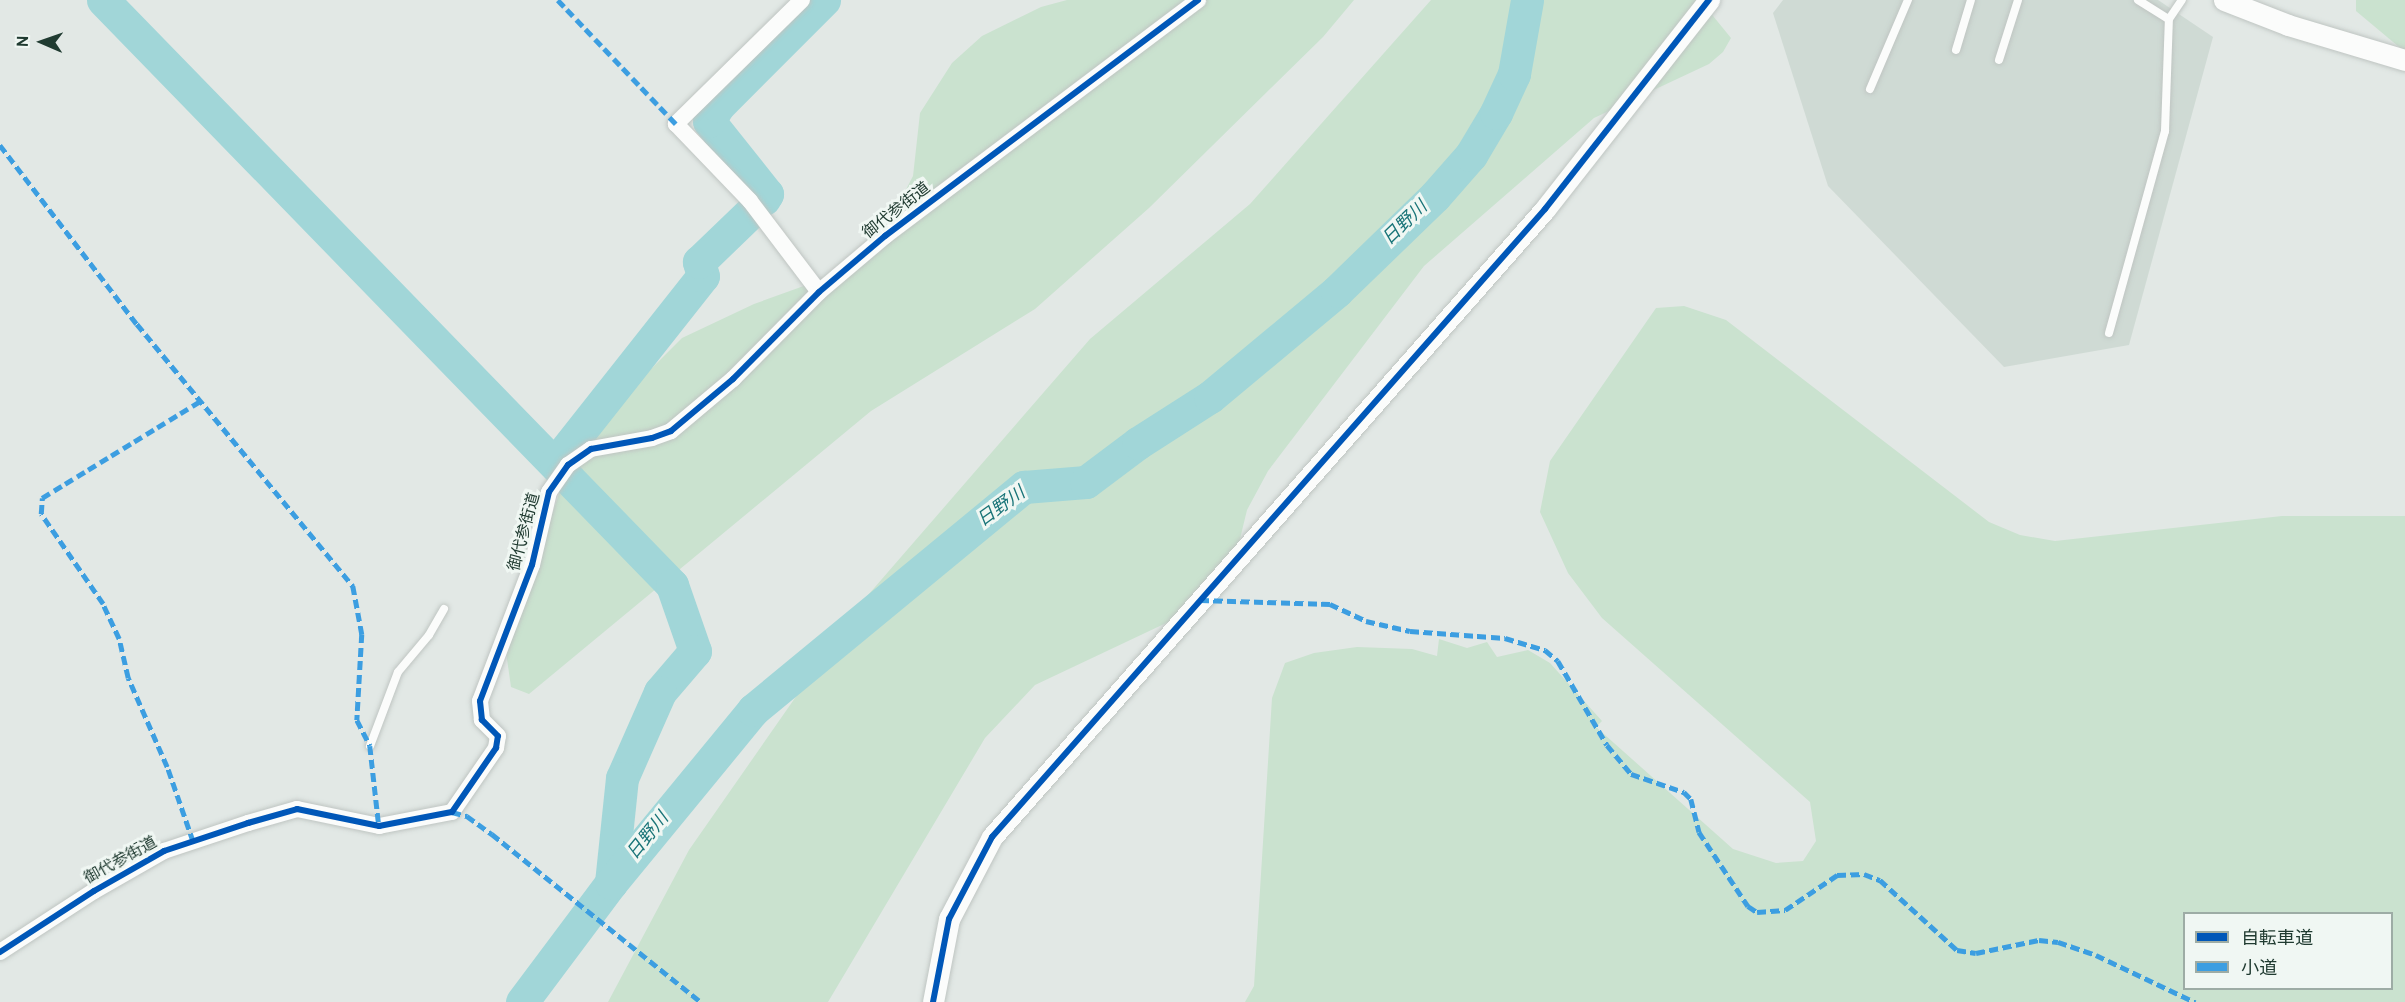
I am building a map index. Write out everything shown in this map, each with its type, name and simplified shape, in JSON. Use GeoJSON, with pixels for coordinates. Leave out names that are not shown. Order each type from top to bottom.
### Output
{"type":"FeatureCollection","features":[{"type":"Feature","properties":{"kind":"street"},"geometry":{"type":"LineString","coordinates":[[802,0],[676,124],[750,201],[819,292]]}},
{"type":"Feature","properties":{"kind":"street","name":"御代参街道"},"geometry":{"type":"LineString","coordinates":[[0,952],[164,851],[249,823],[297,809],[379,826],[452,812],[496,748],[498,736],[482,720],[479,709],[511,628],[532,564],[549,492],[562,471],[591,449],[652,438],[671,431],[733,379],[819,292],[885,236],[1198,0]]}},
{"type":"Feature","properties":{"kind":"street"},"geometry":{"type":"LineString","coordinates":[[933,1002],[949,919],[992,837],[1545,209],[1709,0]]}},
{"type":"Feature","properties":{"kind":"street"},"geometry":{"type":"LineString","coordinates":[[2224,0],[2288,25],[2405,60]]}},
{"type":"Feature","properties":{"kind":"lane"},"geometry":{"type":"LineString","coordinates":[[1869,89],[1908,0]]}},
{"type":"Feature","properties":{"kind":"lane"},"geometry":{"type":"LineString","coordinates":[[1956,50],[1971,0]]}},
{"type":"Feature","properties":{"kind":"lane"},"geometry":{"type":"LineString","coordinates":[[1999,60],[2018,0]]}},
{"type":"Feature","properties":{"kind":"lane"},"geometry":{"type":"LineString","coordinates":[[2138,0],[2169,19]]}},
{"type":"Feature","properties":{"kind":"lane"},"geometry":{"type":"LineString","coordinates":[[2109,333],[2165,131],[2169,19],[2182,0]]}},
{"type":"Feature","properties":{"kind":"lane"},"geometry":{"type":"LineString","coordinates":[[370,746],[398,672],[429,635],[444,609]]}},
{"type":"Feature","properties":{"kind":"shaded area"},"geometry":{"type":"Polygon","coordinates":[[[1783,0],[2158,0],[2213,37],[2129,345],[2004,367],[1828,186],[1773,13],[1783,0]]]}},
{"type":"Feature","properties":{"kind":"green space"},"geometry":{"type":"Polygon","coordinates":[[[1067,0],[1354,0],[1323,37],[1149,208],[1035,309],[871,411],[529,694],[511,687],[506,652],[571,458],[630,390],[682,338],[754,304],[826,278],[888,224],[913,176],[920,113],[952,63],[982,36],[1041,7],[1067,0]]]}},
{"type":"Feature","properties":{"kind":"green space"},"geometry":{"type":"Polygon","coordinates":[[[1431,0],[1700,0],[1731,38],[1723,52],[1709,64],[1594,118],[1424,266],[1268,471],[1247,510],[1239,543],[1181,616],[1035,685],[985,738],[828,1002],[608,1002],[689,850],[862,602],[1090,339],[1250,204],[1431,0]]]}},
{"type":"Feature","properties":{"kind":"green space"},"geometry":{"type":"Polygon","coordinates":[[[2356,0],[2405,0],[2405,52],[2356,11],[2356,0]]]}},
{"type":"Feature","properties":{"kind":"green space"},"geometry":{"type":"Polygon","coordinates":[[[1684,306],[1726,320],[1989,522],[2020,535],[2055,541],[2282,516],[2405,516],[2405,1002],[1245,1002],[1254,986],[1272,698],[1285,663],[1314,653],[1357,647],[1412,649],[1437,656],[1439,639],[1467,648],[1487,642],[1497,657],[1528,650],[1550,663],[1602,721],[1596,727],[1733,849],[1776,863],[1803,861],[1816,841],[1810,802],[1602,618],[1568,573],[1540,512],[1550,461],[1656,308],[1684,306]]]}},
{"type":"Feature","properties":{"kind":"waterway"},"geometry":{"type":"LineString","coordinates":[[103,0],[672,585],[695,651],[660,692],[622,778],[611,883]]}},
{"type":"Feature","properties":{"kind":"waterway"},"geometry":{"type":"LineString","coordinates":[[764,199],[767,194],[709,121],[718,106],[824,0]]}},
{"type":"Feature","properties":{"kind":"waterway","name":"日野川"},"geometry":{"type":"LineString","coordinates":[[522,1002],[611,883],[753,710],[1024,487],[1086,482],[1138,443],[1210,397],[1337,291],[1435,196],[1471,155],[1496,113],[1514,74],[1527,0]]}},
{"type":"Feature","properties":{"kind":"waterway"},"geometry":{"type":"LineString","coordinates":[[556,462],[703,276],[699,262],[752,211]]}},
{"type":"Feature","properties":{"kind":"marked path"},"geometry":{"type":"LineString","coordinates":[[558,0],[676,124]]}},
{"type":"Feature","properties":{"kind":"marked path"},"geometry":{"type":"LineString","coordinates":[[0,145],[137,324],[353,586],[362,634],[357,720],[370,746],[379,826]]}},
{"type":"Feature","properties":{"kind":"marked path"},"geometry":{"type":"LineString","coordinates":[[193,842],[167,767],[128,678],[119,639],[103,604],[41,514],[42,498],[200,401]]}},
{"type":"Feature","properties":{"kind":"marked path"},"geometry":{"type":"LineString","coordinates":[[1200,600],[1330,604],[1366,621],[1410,631],[1505,638],[1545,650],[1558,661],[1607,745],[1631,774],[1684,792],[1691,799],[1699,832],[1748,906],[1757,912],[1785,910],[1837,875],[1864,874],[1880,880],[1957,950],[1976,953],[2039,940],[2058,942],[2096,955],[2195,1002]]}},
{"type":"Feature","properties":{"kind":"marked path"},"geometry":{"type":"LineString","coordinates":[[452,812],[467,816],[492,834],[701,1002]]}},
{"type":"Feature","properties":{"kind":"cycle path"},"geometry":{"type":"LineString","coordinates":[[0,952],[94,891],[164,851],[248,823],[297,809],[379,826],[452,812],[496,748],[498,736],[482,720],[480,701],[532,565],[549,492],[568,465],[591,449],[652,438],[671,431],[733,379],[819,292],[885,236],[1198,0]]}},
{"type":"Feature","properties":{"kind":"cycle path"},"geometry":{"type":"LineString","coordinates":[[933,1002],[949,919],[992,837],[1545,209],[1709,0]]}}]}
